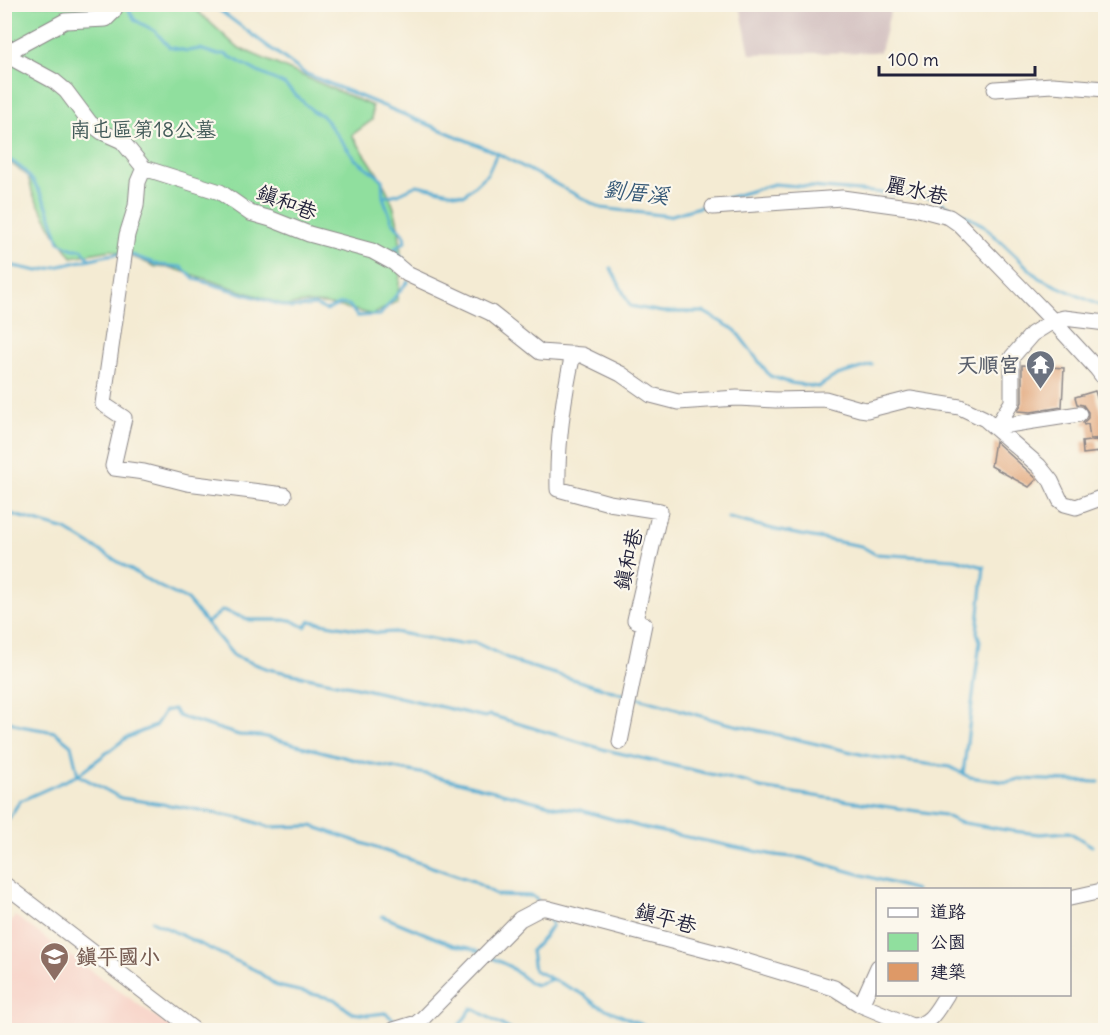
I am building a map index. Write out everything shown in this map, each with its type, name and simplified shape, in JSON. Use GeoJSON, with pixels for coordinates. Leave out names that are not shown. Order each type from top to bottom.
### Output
{"type":"FeatureCollection","features":[{"type":"Feature","properties":{"kind":"street"},"geometry":{"type":"LineString","coordinates":[[117,4],[106,19],[65,21],[17,47],[6,57],[54,81],[66,92],[90,123],[102,132],[123,141],[144,168],[138,182],[136,206],[127,235],[103,404],[124,418],[112,466],[188,483],[284,495]]}},
{"type":"Feature","properties":{"kind":"street"},"geometry":{"type":"LineString","coordinates":[[995,89],[1052,85],[1106,89]]}},
{"type":"Feature","properties":{"kind":"street","name":"鎮和巷"},"geometry":{"type":"LineString","coordinates":[[144,168],[220,192],[250,213],[309,234],[372,251],[394,263],[407,274],[491,313],[540,352],[573,354],[603,364],[651,395],[678,402],[737,398],[825,399],[860,410],[910,399],[960,406],[986,419],[1039,466],[1051,481],[1060,500],[1065,504],[1076,507],[1106,496]]}},
{"type":"Feature","properties":{"kind":"street","name":"麗水巷"},"geometry":{"type":"LineString","coordinates":[[713,207],[842,198],[915,208],[949,217],[1053,321]]}},
{"type":"Feature","properties":{"kind":"street"},"geometry":{"type":"LineString","coordinates":[[996,427],[1012,402],[1012,357],[1032,333],[1053,321],[1064,318],[1106,323]]}},
{"type":"Feature","properties":{"kind":"street"},"geometry":{"type":"LineString","coordinates":[[1053,321],[1106,381]]}},
{"type":"Feature","properties":{"kind":"street","name":"鎮和巷"},"geometry":{"type":"LineString","coordinates":[[573,354],[567,379],[561,427],[558,489],[609,503],[660,511],[635,621],[644,624],[620,742]]}},
{"type":"Feature","properties":{"kind":"street"},"geometry":{"type":"LineString","coordinates":[[996,427],[1079,414]]}},
{"type":"Feature","properties":{"kind":"street"},"geometry":{"type":"LineString","coordinates":[[1071,898],[1106,890]]}},
{"type":"Feature","properties":{"kind":"street"},"geometry":{"type":"LineString","coordinates":[[7,891],[194,1030]]}},
{"type":"Feature","properties":{"kind":"street","name":"鎮平巷"},"geometry":{"type":"LineString","coordinates":[[394,1030],[417,1023],[516,924],[541,908],[576,915],[679,943],[834,988],[861,1005],[912,1026],[929,1026],[946,996]]}},
{"type":"Feature","properties":{"kind":"street"},"geometry":{"type":"LineString","coordinates":[[861,1005],[876,971]]}},
{"type":"Feature","properties":{"kind":"shaded area"},"geometry":{"type":"Polygon","coordinates":[[[732,5],[892,5],[880,52],[750,54],[741,11],[732,5]]]}},
{"type":"Feature","properties":{"kind":"shaded area","name":"鎮平國小"},"geometry":{"type":"Polygon","coordinates":[[[15,916],[174,1030],[5,1030],[5,932],[15,916]]]}},
{"type":"Feature","properties":{"kind":"green space","name":"南屯區第18公墓"},"geometry":{"type":"Polygon","coordinates":[[[5,5],[191,5],[237,47],[372,106],[372,120],[352,135],[381,179],[394,208],[400,247],[397,301],[373,315],[320,303],[288,306],[172,268],[156,267],[111,250],[72,257],[56,235],[33,195],[28,176],[5,159],[5,5]]]}},
{"type":"Feature","properties":{"kind":"building","name":"天順宮"},"geometry":{"type":"Polygon","coordinates":[[[1022,365],[1064,368],[1062,407],[1031,412],[1018,411],[1022,402],[1022,365]]]}},
{"type":"Feature","properties":{"kind":"building"},"geometry":{"type":"Polygon","coordinates":[[[1095,391],[1106,426],[1106,438],[1090,439],[1088,424],[1083,423],[1088,418],[1088,412],[1083,405],[1077,404],[1075,397],[1095,391]]]}},
{"type":"Feature","properties":{"kind":"building"},"geometry":{"type":"Polygon","coordinates":[[[1097,440],[1099,452],[1083,454],[1082,442],[1097,440]]]}},
{"type":"Feature","properties":{"kind":"building"},"geometry":{"type":"Polygon","coordinates":[[[995,441],[1037,479],[1029,487],[991,466],[995,441]]]}},
{"type":"Feature","properties":{"kind":"waterway"},"geometry":{"type":"LineString","coordinates":[[123,4],[135,20],[155,31],[169,47],[187,51],[200,49],[215,54],[225,54],[284,84],[314,112],[322,115],[355,159],[382,179],[383,197],[398,194],[417,185],[464,195],[488,173],[497,153]]}},
{"type":"Feature","properties":{"kind":"waterway","name":"劉厝溪"},"geometry":{"type":"LineString","coordinates":[[211,4],[304,73],[497,153],[601,208],[669,216],[709,204]]}},
{"type":"Feature","properties":{"kind":"waterway"},"geometry":{"type":"LineString","coordinates":[[4,158],[25,172],[41,193],[59,242],[73,249],[82,249],[89,259]]}},
{"type":"Feature","properties":{"kind":"waterway","name":"劉厝溪"},"geometry":{"type":"LineString","coordinates":[[724,199],[774,184],[932,197],[983,225],[1039,278],[1101,306],[1106,305]]}},
{"type":"Feature","properties":{"kind":"waterway"},"geometry":{"type":"LineString","coordinates":[[383,197],[392,221],[404,235],[405,242],[394,249],[411,268]]}},
{"type":"Feature","properties":{"kind":"waterway"},"geometry":{"type":"LineString","coordinates":[[4,264],[38,271],[119,254]]}},
{"type":"Feature","properties":{"kind":"waterway"},"geometry":{"type":"LineString","coordinates":[[129,254],[159,265],[181,267],[195,279],[291,308],[315,305],[326,310],[341,304],[349,305],[357,316],[380,315],[408,281]]}},
{"type":"Feature","properties":{"kind":"waterway"},"geometry":{"type":"LineString","coordinates":[[611,268],[630,306],[662,312],[704,312],[735,330],[770,376],[791,383],[818,387],[837,375],[872,365]]}},
{"type":"Feature","properties":{"kind":"waterway"},"geometry":{"type":"LineString","coordinates":[[4,512],[66,530],[156,585],[187,600],[234,656],[268,669],[485,717],[490,715],[606,750],[749,783],[760,788],[944,815],[958,822],[1012,831],[1040,834],[1069,832],[1092,846]]}},
{"type":"Feature","properties":{"kind":"waterway"},"geometry":{"type":"LineString","coordinates":[[728,518],[785,532],[861,546],[875,554],[955,559],[984,567],[977,632],[980,641],[963,774]]}},
{"type":"Feature","properties":{"kind":"waterway"},"geometry":{"type":"LineString","coordinates":[[207,623],[223,610],[249,620],[291,620],[305,627],[310,621],[378,633],[394,632],[459,644],[474,642],[518,663],[626,695]]}},
{"type":"Feature","properties":{"kind":"waterway"},"geometry":{"type":"LineString","coordinates":[[635,697],[722,722],[873,757],[950,767],[969,777],[1007,782],[1020,779],[1099,782]]}},
{"type":"Feature","properties":{"kind":"waterway"},"geometry":{"type":"LineString","coordinates":[[4,822],[20,801],[78,775],[126,738],[155,726],[165,711],[174,709],[178,716],[239,735],[262,736],[367,763],[426,774],[558,807],[580,810],[648,829],[774,855],[802,858],[909,888]]}},
{"type":"Feature","properties":{"kind":"waterway"},"geometry":{"type":"LineString","coordinates":[[4,719],[20,726],[55,732],[71,745],[78,775],[121,798],[189,808],[245,819],[269,827],[312,826],[473,881],[497,895],[533,896],[541,904]]}},
{"type":"Feature","properties":{"kind":"waterway"},"geometry":{"type":"LineString","coordinates":[[548,914],[552,925],[531,951],[534,970],[584,995],[595,1004],[654,1030]]}},
{"type":"Feature","properties":{"kind":"waterway"},"geometry":{"type":"LineString","coordinates":[[382,916],[453,945],[481,953]]}},
{"type":"Feature","properties":{"kind":"waterway"},"geometry":{"type":"LineString","coordinates":[[152,921],[257,971],[277,986],[334,999],[352,1013],[368,1015],[385,1013],[400,1024]]}},
{"type":"Feature","properties":{"kind":"waterway"},"geometry":{"type":"LineString","coordinates":[[490,957],[509,966],[536,985],[552,979]]}},
{"type":"Feature","properties":{"kind":"waterway"},"geometry":{"type":"LineString","coordinates":[[456,1030],[472,1008],[511,1030]]}},
{"type":"Feature","properties":{"kind":"waterway"},"geometry":{"type":"LineString","coordinates":[[690,1030],[709,1030]]}},
{"type":"Feature","properties":{"kind":"place","name":"天順宮"},"geometry":{"type":"Point","coordinates":[1041,390]}},
{"type":"Feature","properties":{"kind":"place","name":"鎮平國小"},"geometry":{"type":"Point","coordinates":[55,982]}}]}
